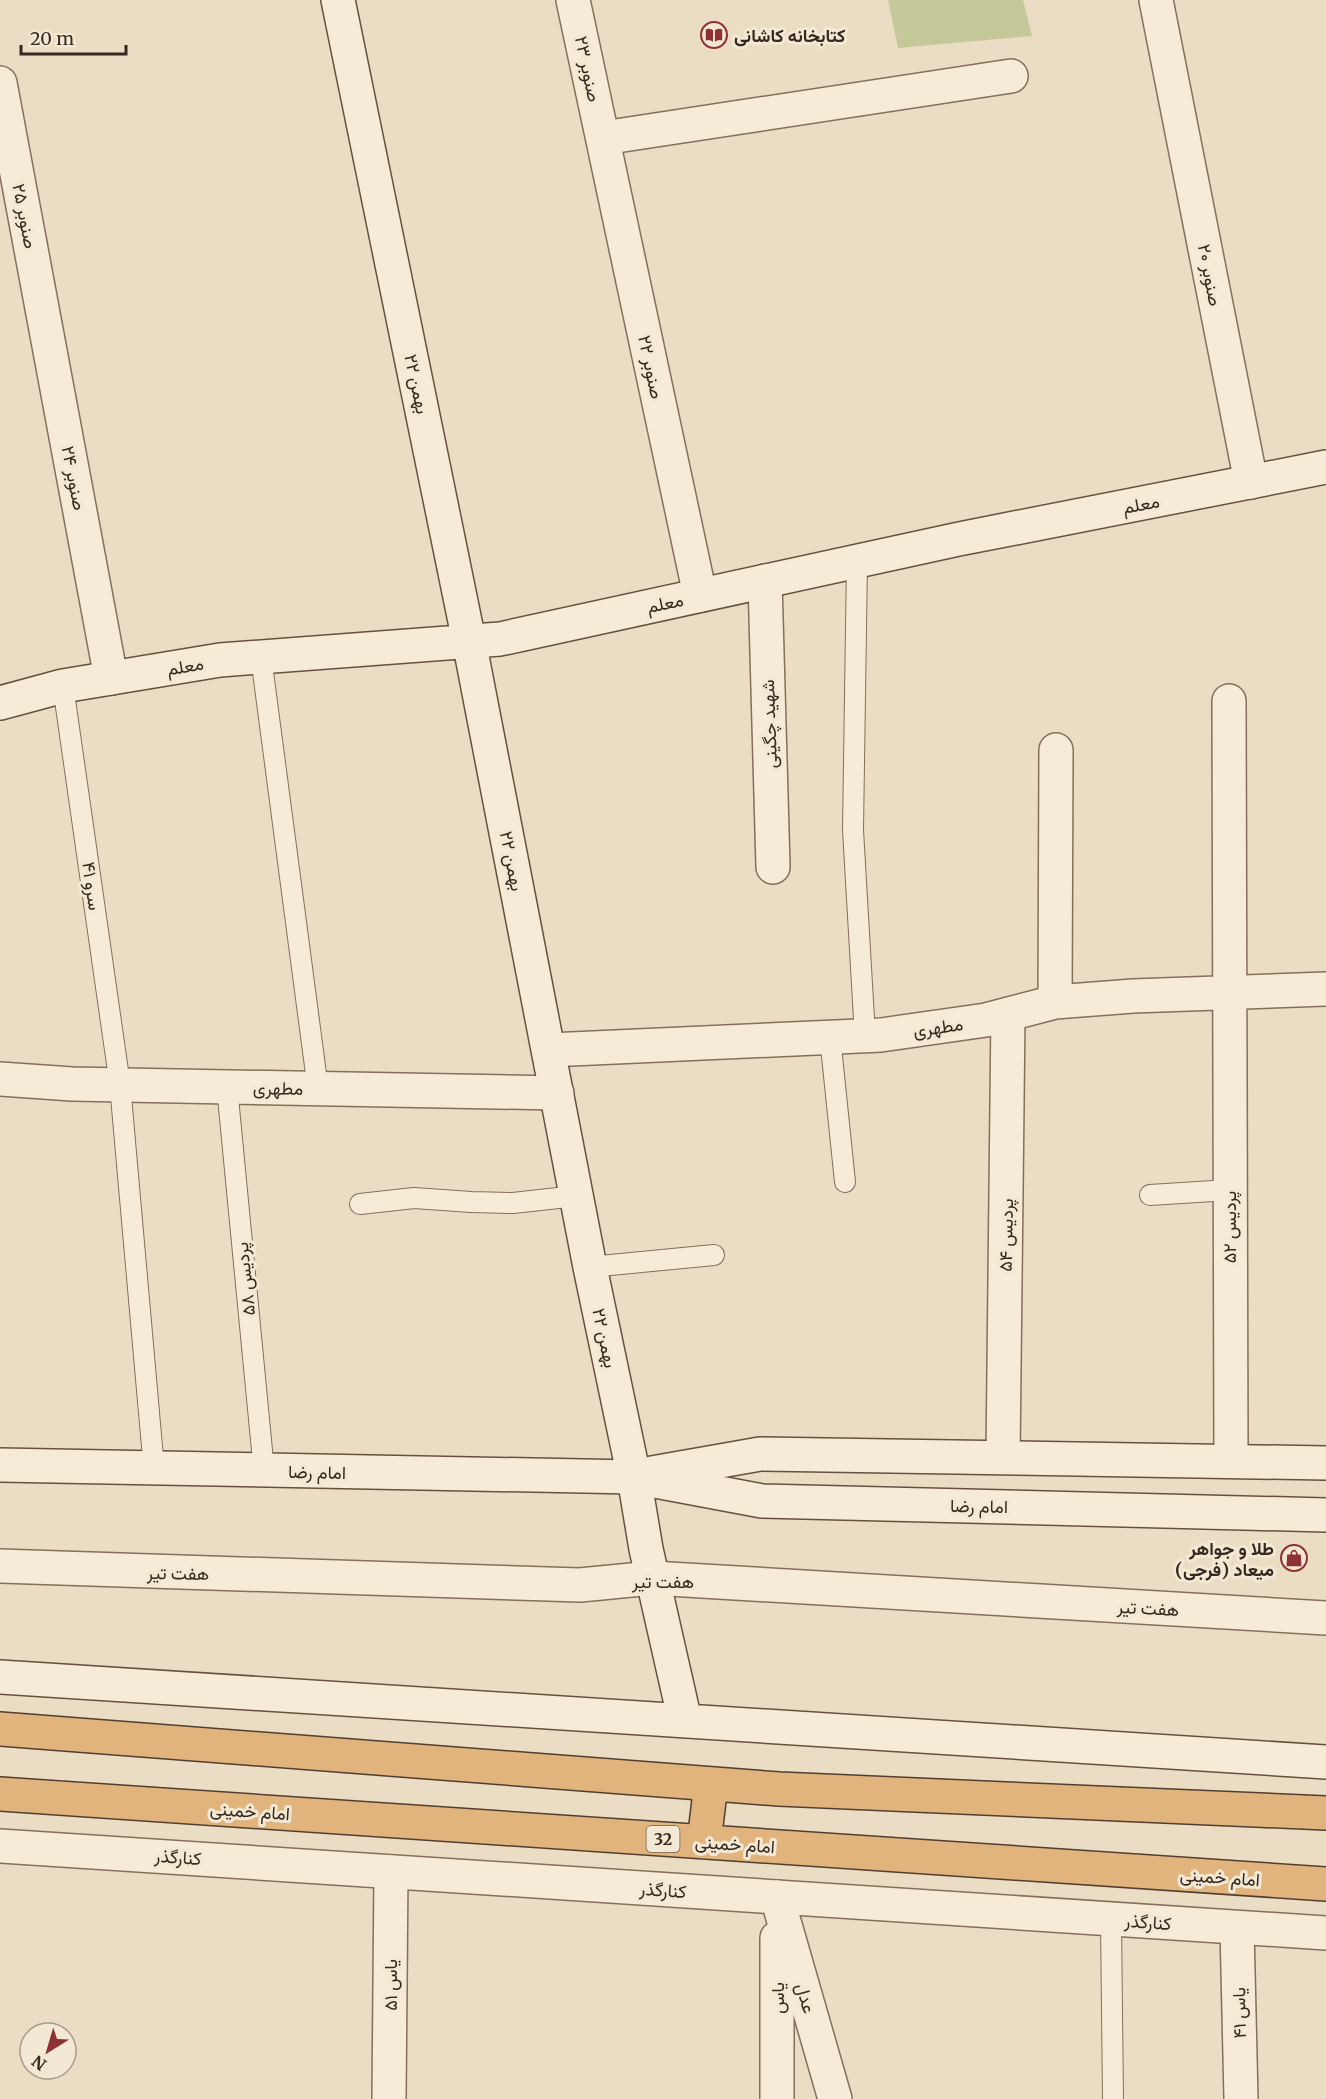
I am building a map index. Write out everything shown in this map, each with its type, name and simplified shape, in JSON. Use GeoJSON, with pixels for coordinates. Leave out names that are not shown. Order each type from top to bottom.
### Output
{"type":"FeatureCollection","features":[{"type":"Feature","properties":{"kind":"highway"},"geometry":{"type":"LineString","coordinates":[[0,1729],[779,1789],[1326,1813]]}},
{"type":"Feature","properties":{"kind":"highway"},"geometry":{"type":"LineString","coordinates":[[704,1842],[711,1784]]}},
{"type":"Feature","properties":{"kind":"highway","name":"امام خمینی"},"geometry":{"type":"LineString","coordinates":[[0,1794],[1326,1884]]}},
{"type":"Feature","properties":{"kind":"street","name":"۲۲ بهمن"},"geometry":{"type":"LineString","coordinates":[[339,0],[469,641],[652,1578],[685,1721]]}},
{"type":"Feature","properties":{"kind":"street","name":"صنوبر ۲۳"},"geometry":{"type":"LineString","coordinates":[[573,0],[603,138]]}},
{"type":"Feature","properties":{"kind":"street","name":"صنوبر ۲۰"},"geometry":{"type":"LineString","coordinates":[[1156,0],[1251,482]]}},
{"type":"Feature","properties":{"kind":"street"},"geometry":{"type":"LineString","coordinates":[[603,138],[1011,76]]}},
{"type":"Feature","properties":{"kind":"street","name":"صنوبر ۲۵"},"geometry":{"type":"LineString","coordinates":[[0,83],[36,278]]}},
{"type":"Feature","properties":{"kind":"street","name":"صنوبر ۲۲"},"geometry":{"type":"LineString","coordinates":[[603,138],[700,595]]}},
{"type":"Feature","properties":{"kind":"street","name":"صنوبر ۲۴"},"geometry":{"type":"LineString","coordinates":[[36,278],[111,678]]}},
{"type":"Feature","properties":{"kind":"street","name":"معلم"},"geometry":{"type":"LineString","coordinates":[[0,703],[63,686],[220,660],[500,639],[959,539],[1326,467]]}},
{"type":"Feature","properties":{"kind":"street","name":"شهید چگینی"},"geometry":{"type":"LineString","coordinates":[[765,581],[773,867]]}},
{"type":"Feature","properties":{"kind":"street","name":"پردیس ۵۲"},"geometry":{"type":"LineString","coordinates":[[1228,701],[1231,1461]]}},
{"type":"Feature","properties":{"kind":"street"},"geometry":{"type":"LineString","coordinates":[[1055,1002],[1056,750]]}},
{"type":"Feature","properties":{"kind":"street","name":"مطهری"},"geometry":{"type":"LineString","coordinates":[[549,1050],[866,1035],[986,1020],[1055,1002],[1133,996],[1326,989]]}},
{"type":"Feature","properties":{"kind":"street","name":"پردیس ۵۴"},"geometry":{"type":"LineString","coordinates":[[1003,1456],[1008,1014]]}},
{"type":"Feature","properties":{"kind":"street","name":"مطهری"},"geometry":{"type":"LineString","coordinates":[[0,1079],[72,1084],[557,1093]]}},
{"type":"Feature","properties":{"kind":"street","name":"امام رضا"},"geometry":{"type":"LineString","coordinates":[[634,1477],[760,1454],[1003,1456],[1326,1463]]}},
{"type":"Feature","properties":{"kind":"street","name":"امام رضا"},"geometry":{"type":"LineString","coordinates":[[0,1465],[634,1477],[762,1501],[1326,1515]]}},
{"type":"Feature","properties":{"kind":"street","name":"هفت تیر"},"geometry":{"type":"LineString","coordinates":[[0,1566],[580,1585],[652,1578],[1326,1618]]}},
{"type":"Feature","properties":{"kind":"street"},"geometry":{"type":"LineString","coordinates":[[0,1677],[1326,1762]]}},
{"type":"Feature","properties":{"kind":"street","name":"کنارگذر"},"geometry":{"type":"LineString","coordinates":[[0,1846],[1326,1934]]}},
{"type":"Feature","properties":{"kind":"street","name":"یاس ۵۱"},"geometry":{"type":"LineString","coordinates":[[389,2099],[391,1872]]}},
{"type":"Feature","properties":{"kind":"street","name":"یاس"},"geometry":{"type":"LineString","coordinates":[[777,1897],[777,2099]]}},
{"type":"Feature","properties":{"kind":"street","name":"عدل"},"geometry":{"type":"LineString","coordinates":[[777,1897],[835,2099]]}},
{"type":"Feature","properties":{"kind":"street","name":"یاس ۴۱"},"geometry":{"type":"LineString","coordinates":[[1237,1928],[1241,2099]]}},
{"type":"Feature","properties":{"kind":"lane"},"geometry":{"type":"LineString","coordinates":[[857,562],[854,830],[866,1035]]}},
{"type":"Feature","properties":{"kind":"lane"},"geometry":{"type":"LineString","coordinates":[[261,657],[318,1089]]}},
{"type":"Feature","properties":{"kind":"lane","name":"سرو ۴۱"},"geometry":{"type":"LineString","coordinates":[[63,686],[120,1085],[154,1469]]}},
{"type":"Feature","properties":{"kind":"lane"},"geometry":{"type":"LineString","coordinates":[[830,1037],[845,1182]]}},
{"type":"Feature","properties":{"kind":"lane","name":"پردیس ۵۸"},"geometry":{"type":"LineString","coordinates":[[227,1087],[264,1471]]}},
{"type":"Feature","properties":{"kind":"lane"},"geometry":{"type":"LineString","coordinates":[[1150,1195],[1229,1190]]}},
{"type":"Feature","properties":{"kind":"lane"},"geometry":{"type":"LineString","coordinates":[[360,1204],[414,1198],[513,1203],[576,1196]]}},
{"type":"Feature","properties":{"kind":"lane"},"geometry":{"type":"LineString","coordinates":[[590,1267],[714,1255]]}},
{"type":"Feature","properties":{"kind":"lane"},"geometry":{"type":"LineString","coordinates":[[1111,1920],[1113,2099]]}},
{"type":"Feature","properties":{"kind":"green space"},"geometry":{"type":"Polygon","coordinates":[[[888,0],[1023,0],[1032,36],[898,48],[888,0]]]}},
{"type":"Feature","properties":{"kind":"place","name":"کتابخانه کاشانی"},"geometry":{"type":"Point","coordinates":[714,35]}},
{"type":"Feature","properties":{"kind":"place","name":"طلا و جواهر میعاد (فرجی)"},"geometry":{"type":"Point","coordinates":[1294,1558]}}]}
